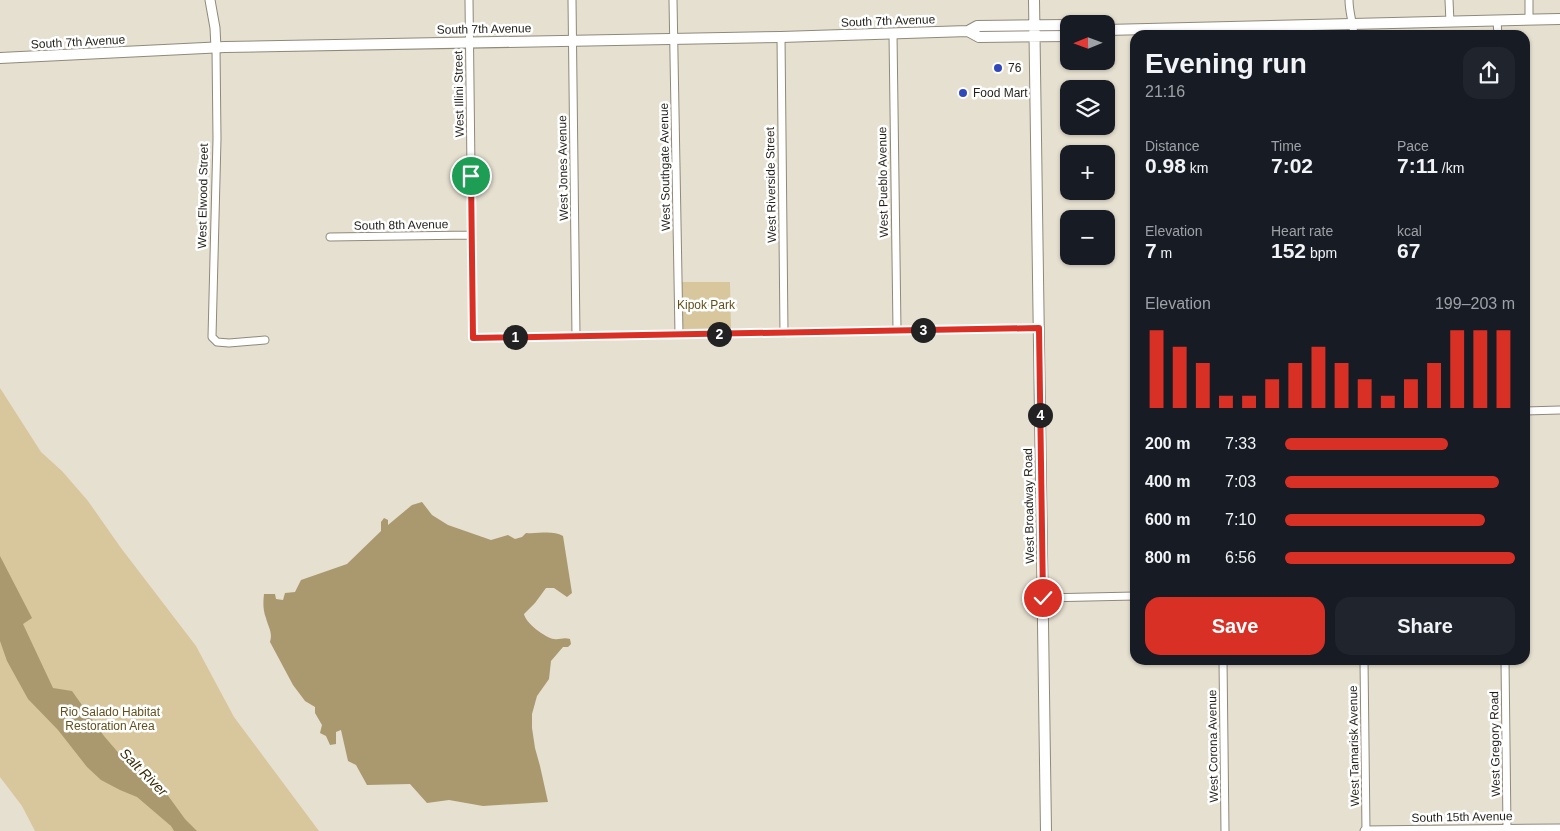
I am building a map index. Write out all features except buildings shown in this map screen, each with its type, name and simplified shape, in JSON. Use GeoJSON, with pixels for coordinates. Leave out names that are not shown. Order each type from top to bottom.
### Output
{"type":"FeatureCollection","features":[{"type":"Feature","properties":{"kind":"main road","name":"West Broadway Road"},"geometry":{"type":"LineString","coordinates":[[1034,0],[1046,831]]}},
{"type":"Feature","properties":{"kind":"main road"},"geometry":{"type":"LineString","coordinates":[[1234,30],[1353,24],[1560,19]]}},
{"type":"Feature","properties":{"kind":"main road","name":"South 7th Avenue"},"geometry":{"type":"LineString","coordinates":[[0,58],[216,48],[892,34],[968,31],[977,26],[1060,25]]}},
{"type":"Feature","properties":{"kind":"main road"},"geometry":{"type":"LineString","coordinates":[[1115,30],[1130,30]]}},
{"type":"Feature","properties":{"kind":"main road","name":"South 7th Avenue"},"geometry":{"type":"LineString","coordinates":[[968,31],[979,38],[1060,36]]}},
{"type":"Feature","properties":{"kind":"street","name":"West Elwood Street"},"geometry":{"type":"LineString","coordinates":[[210,0],[215,28],[217,139],[212,337],[217,342],[229,344],[266,340]]}},
{"type":"Feature","properties":{"kind":"street","name":"West Illini Street"},"geometry":{"type":"LineString","coordinates":[[469,0],[473,338],[576,336]]}},
{"type":"Feature","properties":{"kind":"street","name":"West Jones Avenue"},"geometry":{"type":"LineString","coordinates":[[572,0],[576,336]]}},
{"type":"Feature","properties":{"kind":"street","name":"West Southgate Avenue"},"geometry":{"type":"LineString","coordinates":[[673,0],[679,334]]}},
{"type":"Feature","properties":{"kind":"street"},"geometry":{"type":"LineString","coordinates":[[1349,0],[1354,30]]}},
{"type":"Feature","properties":{"kind":"street"},"geometry":{"type":"LineString","coordinates":[[1449,0],[1450,22]]}},
{"type":"Feature","properties":{"kind":"street"},"geometry":{"type":"LineString","coordinates":[[1529,0],[1529,20]]}},
{"type":"Feature","properties":{"kind":"street"},"geometry":{"type":"LineString","coordinates":[[1497,21],[1498,30]]}},
{"type":"Feature","properties":{"kind":"street","name":"West Pueblo Avenue"},"geometry":{"type":"LineString","coordinates":[[892,34],[897,330]]}},
{"type":"Feature","properties":{"kind":"street","name":"West Riverside Street"},"geometry":{"type":"LineString","coordinates":[[781,37],[784,333]]}},
{"type":"Feature","properties":{"kind":"street","name":"South 8th Avenue"},"geometry":{"type":"LineString","coordinates":[[330,237],[472,236]]}},
{"type":"Feature","properties":{"kind":"street"},"geometry":{"type":"LineString","coordinates":[[576,336],[1039,328]]}},
{"type":"Feature","properties":{"kind":"street"},"geometry":{"type":"LineString","coordinates":[[1530,411],[1560,410]]}},
{"type":"Feature","properties":{"kind":"street"},"geometry":{"type":"LineString","coordinates":[[1043,598],[1130,596]]}},
{"type":"Feature","properties":{"kind":"street","name":"West Corona Avenue"},"geometry":{"type":"LineString","coordinates":[[1223,665],[1225,831]]}},
{"type":"Feature","properties":{"kind":"street","name":"West Tamarisk Avenue"},"geometry":{"type":"LineString","coordinates":[[1364,665],[1366,831]]}},
{"type":"Feature","properties":{"kind":"street","name":"West Gregory Road"},"geometry":{"type":"LineString","coordinates":[[1505,665],[1507,829]]}},
{"type":"Feature","properties":{"kind":"street","name":"South 15th Avenue"},"geometry":{"type":"LineString","coordinates":[[1366,831],[1560,829]]}},
{"type":"Feature","properties":{"kind":"green space","name":"Kipok Park"},"geometry":{"type":"Polygon","coordinates":[[[682,282],[730,282],[731,328],[683,329],[682,282]]]}},
{"type":"Feature","properties":{"kind":"green space","name":"Rio Salado Habitat Restoration Area"},"geometry":{"type":"Polygon","coordinates":[[[0,388],[41,452],[62,471],[88,501],[121,548],[196,646],[234,717],[319,831],[35,831],[22,806],[0,777],[0,388]]]}},
{"type":"Feature","properties":{"kind":"shaded area"},"geometry":{"type":"Polygon","coordinates":[[[422,502],[432,515],[448,525],[491,540],[508,535],[515,539],[522,537],[526,533],[550,533],[563,536],[572,593],[567,597],[554,588],[546,588],[524,614],[528,621],[541,633],[554,639],[570,639],[571,644],[568,647],[563,647],[551,661],[549,679],[537,696],[532,714],[535,748],[548,802],[483,806],[449,800],[427,803],[410,784],[367,785],[356,765],[348,761],[341,730],[336,732],[336,744],[330,745],[326,736],[320,733],[322,725],[315,713],[315,707],[305,701],[293,685],[270,642],[271,632],[265,615],[264,594],[275,594],[276,599],[283,600],[285,593],[295,592],[301,580],[347,564],[381,531],[381,522],[384,518],[388,520],[388,525],[412,505],[422,502]]]}},
{"type":"Feature","properties":{"kind":"shaded area"},"geometry":{"type":"Polygon","coordinates":[[[0,556],[32,618],[23,624],[53,688],[72,691],[104,736],[122,757],[161,786],[185,819],[197,831],[174,831],[171,826],[137,797],[101,780],[87,767],[58,730],[28,699],[7,661],[0,641],[0,556]]]}},
{"type":"Feature","properties":{"kind":"place","name":"76"},"geometry":{"type":"Point","coordinates":[998,68]}},
{"type":"Feature","properties":{"kind":"place","name":"Food Mart"},"geometry":{"type":"Point","coordinates":[963,93]}},
{"type":"Feature","properties":{"kind":"route"},"geometry":{"type":"LineString","coordinates":[[471,176],[473,338],[1039,328],[1043,598]]}},
{"type":"Feature","properties":{"kind":"water label","name":"Salt River"},"geometry":{"type":"Point","coordinates":[144,772]}}]}
